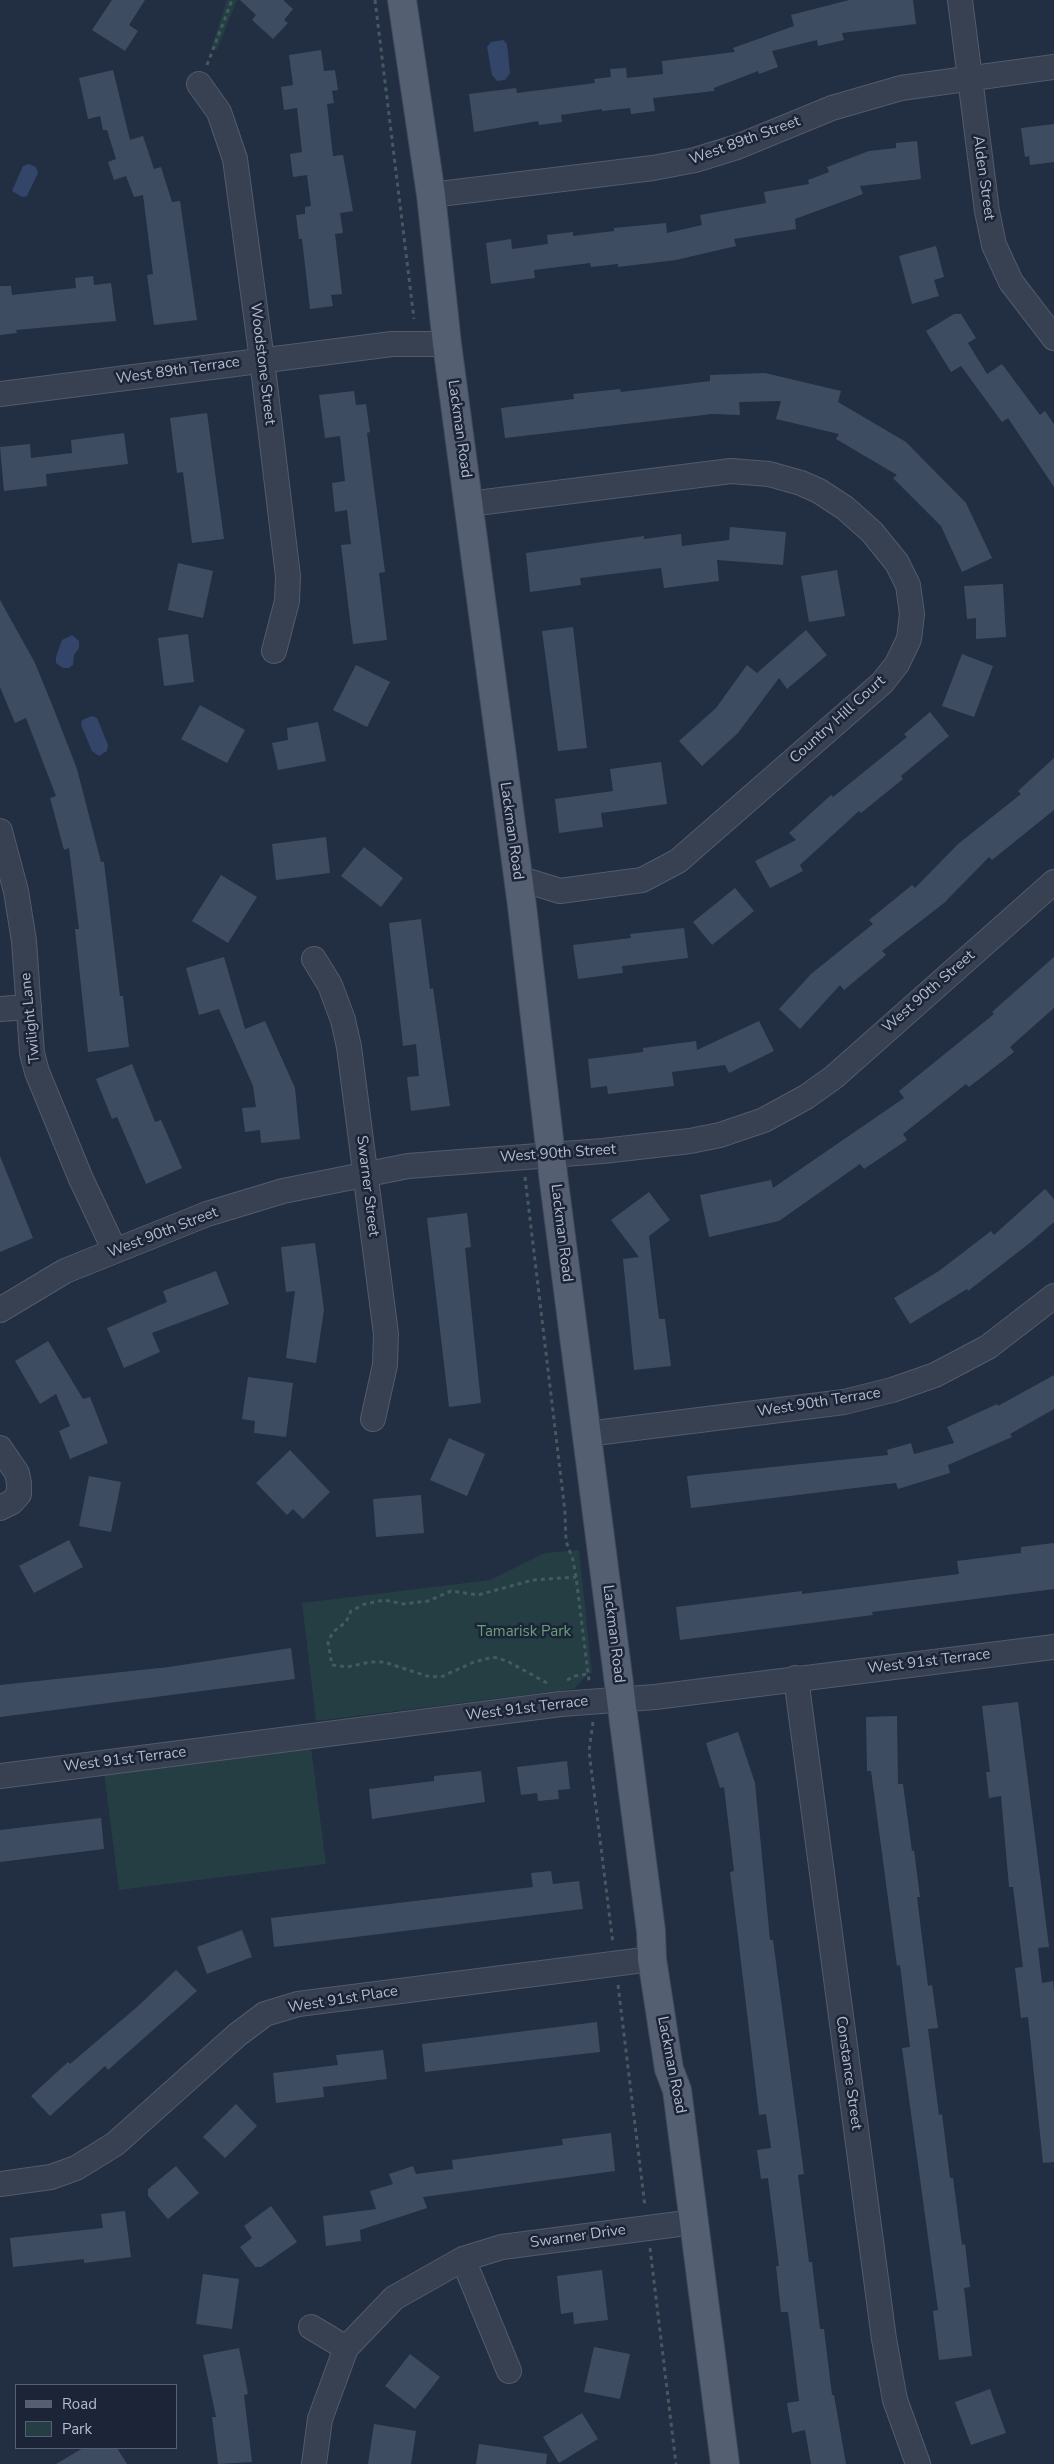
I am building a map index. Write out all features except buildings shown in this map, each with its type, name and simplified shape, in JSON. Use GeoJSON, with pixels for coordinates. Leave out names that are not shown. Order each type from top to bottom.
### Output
{"type":"FeatureCollection","features":[{"type":"Feature","properties":{"kind":"main road","name":"Lackman Road"},"geometry":{"type":"LineString","coordinates":[[402,0],[430,195],[447,344],[518,878],[651,1931],[652,1959],[669,2069],[677,2090],[726,2464]]}},
{"type":"Feature","properties":{"kind":"street","name":"Alden Street"},"geometry":{"type":"LineString","coordinates":[[960,0],[987,211],[994,245],[1011,282],[1054,338]]}},
{"type":"Feature","properties":{"kind":"street","name":"West 89th Street"},"geometry":{"type":"LineString","coordinates":[[430,195],[653,168],[695,160],[858,99],[900,88],[1054,67]]}},
{"type":"Feature","properties":{"kind":"street","name":"Woodstone Street"},"geometry":{"type":"LineString","coordinates":[[199,84],[220,112],[235,159],[262,360],[288,576],[287,601],[274,651]]}},
{"type":"Feature","properties":{"kind":"street","name":"West 89th Terrace"},"geometry":{"type":"LineString","coordinates":[[0,394],[392,344],[447,344]]}},
{"type":"Feature","properties":{"kind":"street","name":"Country Hill Court"},"geometry":{"type":"LineString","coordinates":[[469,504],[731,471],[769,474],[801,483],[819,491],[845,508],[872,532],[897,563],[908,585],[912,614],[909,639],[897,664],[882,683],[678,861],[642,880],[560,891],[518,878]]}},
{"type":"Feature","properties":{"kind":"street","name":"Twilight Lane"},"geometry":{"type":"LineString","coordinates":[[0,830],[18,899],[24,941],[32,1053],[37,1072],[50,1109],[115,1251]]}},
{"type":"Feature","properties":{"kind":"street","name":"West 90th Street"},"geometry":{"type":"LineString","coordinates":[[0,1310],[64,1271],[207,1214],[283,1191],[365,1173],[455,1161],[552,1156],[690,1141],[720,1135],[764,1120],[806,1097],[834,1077],[1054,882]]}},
{"type":"Feature","properties":{"kind":"street","name":"Swarner Street"},"geometry":{"type":"LineString","coordinates":[[314,959],[330,985],[343,1020],[386,1334],[386,1365],[373,1419]]}},
{"type":"Feature","properties":{"kind":"street"},"geometry":{"type":"LineString","coordinates":[[0,1009],[28,1007]]}},
{"type":"Feature","properties":{"kind":"street","name":"West 90th Terrace"},"geometry":{"type":"LineString","coordinates":[[587,1434],[844,1402],[892,1390],[935,1375],[988,1347],[1054,1296]]}},
{"type":"Feature","properties":{"kind":"street"},"geometry":{"type":"LineString","coordinates":[[0,1448],[17,1473],[19,1494],[12,1502],[0,1508]]}},
{"type":"Feature","properties":{"kind":"street","name":"West 91st Terrace"},"geometry":{"type":"LineString","coordinates":[[0,1776],[561,1704],[655,1697],[1054,1647]]}},
{"type":"Feature","properties":{"kind":"street","name":"Constance Street"},"geometry":{"type":"LineString","coordinates":[[796,1678],[884,2339],[895,2400],[918,2464]]}},
{"type":"Feature","properties":{"kind":"street","name":"West 91st Place"},"geometry":{"type":"LineString","coordinates":[[0,2184],[51,2177],[76,2168],[115,2144],[237,2035],[265,2014],[298,2004],[652,1959]]}},
{"type":"Feature","properties":{"kind":"street","name":"Swarner Drive"},"geometry":{"type":"LineString","coordinates":[[314,2464],[320,2419],[346,2348],[394,2298],[463,2259],[502,2248],[694,2222]]}},
{"type":"Feature","properties":{"kind":"street"},"geometry":{"type":"LineString","coordinates":[[463,2259],[509,2371]]}},
{"type":"Feature","properties":{"kind":"street"},"geometry":{"type":"LineString","coordinates":[[311,2327],[346,2348]]}},
{"type":"Feature","properties":{"kind":"path"},"geometry":{"type":"LineString","coordinates":[[215,47],[232,0]]}},
{"type":"Feature","properties":{"kind":"path"},"geometry":{"type":"LineString","coordinates":[[375,0],[414,319]]}},
{"type":"Feature","properties":{"kind":"path"},"geometry":{"type":"LineString","coordinates":[[525,1176],[565,1512],[566,1541],[573,1560],[576,1577],[588,1674],[575,1676],[561,1682]]}},
{"type":"Feature","properties":{"kind":"path"},"geometry":{"type":"LineString","coordinates":[[549,1683],[542,1682],[508,1661],[493,1657],[474,1662],[441,1677],[428,1676],[384,1662],[370,1662],[348,1667],[332,1665],[328,1642],[333,1632],[346,1622],[352,1611],[366,1604],[384,1600],[404,1604],[428,1601],[451,1591],[478,1595],[533,1580],[576,1577]]}},
{"type":"Feature","properties":{"kind":"path"},"geometry":{"type":"LineString","coordinates":[[594,1720],[589,1751],[676,2464]]}},
{"type":"Feature","properties":{"kind":"green space"},"geometry":{"type":"Polygon","coordinates":[[[227,0],[237,0],[217,50],[211,49],[227,0]]]}},
{"type":"Feature","properties":{"kind":"green space","name":"Tamarisk Park"},"geometry":{"type":"Polygon","coordinates":[[[579,1550],[592,1673],[588,1674],[574,1689],[316,1721],[302,1603],[490,1580],[545,1553],[579,1550]]]}},
{"type":"Feature","properties":{"kind":"green space"},"geometry":{"type":"Polygon","coordinates":[[[311,1747],[326,1864],[119,1890],[104,1772],[311,1747]]]}},
{"type":"Feature","properties":{"kind":"water"},"geometry":{"type":"Polygon","coordinates":[[[503,40],[507,44],[510,73],[505,80],[497,81],[492,75],[487,47],[491,42],[503,40]]]}},
{"type":"Feature","properties":{"kind":"water"},"geometry":{"type":"Polygon","coordinates":[[[29,164],[36,167],[38,173],[27,196],[22,197],[12,191],[23,166],[29,164]]]}},
{"type":"Feature","properties":{"kind":"water"},"geometry":{"type":"Polygon","coordinates":[[[72,635],[79,641],[79,648],[74,655],[73,665],[69,668],[63,668],[56,663],[56,657],[62,640],[72,635]]]}},
{"type":"Feature","properties":{"kind":"water"},"geometry":{"type":"Polygon","coordinates":[[[92,716],[97,718],[108,745],[107,751],[99,756],[92,751],[81,725],[82,720],[92,716]]]}}]}
